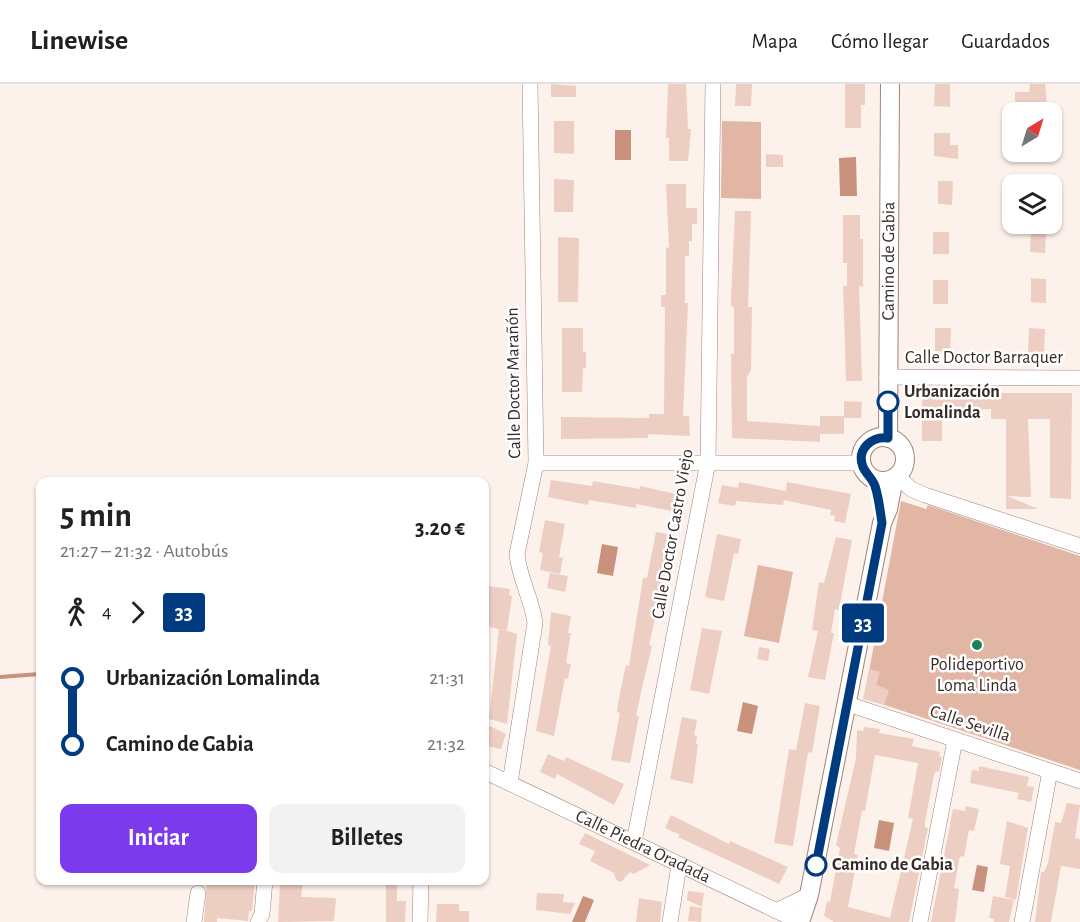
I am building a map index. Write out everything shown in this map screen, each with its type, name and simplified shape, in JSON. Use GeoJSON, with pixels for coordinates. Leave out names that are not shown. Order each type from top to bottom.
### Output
{"type":"FeatureCollection","features":[{"type":"Feature","properties":{"kind":"street","name":"Calle Doctor Marañón"},"geometry":{"type":"LineString","coordinates":[[510,783],[535,623],[532,602],[518,569],[518,554],[536,463],[530,84]]}},
{"type":"Feature","properties":{"kind":"street","name":"Calle Doctor Castro Viejo"},"geometry":{"type":"LineString","coordinates":[[634,842],[708,462],[713,84]]}},
{"type":"Feature","properties":{"kind":"street","name":"Camino de Gabia"},"geometry":{"type":"LineString","coordinates":[[888,438],[890,84]]}},
{"type":"Feature","properties":{"kind":"street","name":"Calle Doctor Barraquer"},"geometry":{"type":"LineString","coordinates":[[887,377],[1080,378]]}},
{"type":"Feature","properties":{"kind":"street"},"geometry":{"type":"LineString","coordinates":[[800,922],[809,895],[882,523],[888,509],[895,477],[904,465],[903,451],[888,438],[881,437],[868,443],[864,448],[867,470],[882,523]]}},
{"type":"Feature","properties":{"kind":"street"},"geometry":{"type":"LineString","coordinates":[[536,463],[708,462],[867,470],[883,481],[895,477]]}},
{"type":"Feature","properties":{"kind":"street"},"geometry":{"type":"LineString","coordinates":[[895,477],[911,489],[925,495],[1079,543]]}},
{"type":"Feature","properties":{"kind":"street","name":"Calle Sevilla"},"geometry":{"type":"LineString","coordinates":[[848,704],[1080,781]]}},
{"type":"Feature","properties":{"kind":"street"},"geometry":{"type":"LineString","coordinates":[[920,922],[955,740]]}},
{"type":"Feature","properties":{"kind":"street"},"geometry":{"type":"LineString","coordinates":[[1022,922],[1050,771]]}},
{"type":"Feature","properties":{"kind":"street","name":"Calle Piedra Oradada"},"geometry":{"type":"LineString","coordinates":[[489,773],[800,922]]}},
{"type":"Feature","properties":{"kind":"street"},"geometry":{"type":"LineString","coordinates":[[670,922],[679,865]]}},
{"type":"Feature","properties":{"kind":"street"},"geometry":{"type":"LineString","coordinates":[[258,922],[262,914],[265,885]]}},
{"type":"Feature","properties":{"kind":"street"},"geometry":{"type":"LineString","coordinates":[[420,922],[421,885]]}},
{"type":"Feature","properties":{"kind":"street"},"geometry":{"type":"LineString","coordinates":[[194,922],[198,893]]}},
{"type":"Feature","properties":{"kind":"street"},"geometry":{"type":"LineString","coordinates":[[776,911],[809,895]]}},
{"type":"Feature","properties":{"kind":"street"},"geometry":{"type":"LineString","coordinates":[[809,895],[809,922]]}},
{"type":"Feature","properties":{"kind":"shaded area"},"geometry":{"type":"Polygon","coordinates":[[[722,121],[761,122],[761,199],[721,198],[722,121]]]}},
{"type":"Feature","properties":{"kind":"shaded area"},"geometry":{"type":"Polygon","coordinates":[[[615,130],[631,130],[631,160],[615,160],[615,130]]]}},
{"type":"Feature","properties":{"kind":"shaded area"},"geometry":{"type":"Polygon","coordinates":[[[856,157],[857,196],[840,196],[839,158],[856,157]]]}},
{"type":"Feature","properties":{"kind":"shaded area","name":"Polideportivo Loma Linda"},"geometry":{"type":"Polygon","coordinates":[[[901,501],[926,509],[928,505],[1080,556],[1080,770],[864,698],[901,501]]]}},
{"type":"Feature","properties":{"kind":"shaded area"},"geometry":{"type":"Polygon","coordinates":[[[602,544],[618,547],[613,576],[597,573],[602,544]]]}},
{"type":"Feature","properties":{"kind":"shaded area"},"geometry":{"type":"Polygon","coordinates":[[[758,565],[793,572],[779,643],[744,636],[758,565]]]}},
{"type":"Feature","properties":{"kind":"shaded area"},"geometry":{"type":"Polygon","coordinates":[[[743,702],[758,706],[752,734],[737,731],[743,702]]]}},
{"type":"Feature","properties":{"kind":"shaded area"},"geometry":{"type":"Polygon","coordinates":[[[879,820],[894,823],[889,851],[874,848],[879,820]]]}},
{"type":"Feature","properties":{"kind":"shaded area"},"geometry":{"type":"Polygon","coordinates":[[[977,865],[988,867],[984,892],[972,890],[977,865]]]}},
{"type":"Feature","properties":{"kind":"shaded area"},"geometry":{"type":"Polygon","coordinates":[[[583,896],[594,900],[585,922],[572,922],[583,896]]]}},
{"type":"Feature","properties":{"kind":"building"},"geometry":{"type":"Polygon","coordinates":[[[551,84],[576,86],[576,97],[551,97],[551,84]]]}},
{"type":"Feature","properties":{"kind":"building"},"geometry":{"type":"Polygon","coordinates":[[[668,84],[686,84],[688,129],[691,129],[688,161],[669,161],[669,138],[666,138],[668,84]]]}},
{"type":"Feature","properties":{"kind":"building"},"geometry":{"type":"Polygon","coordinates":[[[736,84],[752,84],[751,106],[735,106],[736,84]]]}},
{"type":"Feature","properties":{"kind":"building"},"geometry":{"type":"Polygon","coordinates":[[[845,84],[865,84],[865,105],[861,105],[861,128],[845,128],[845,84]]]}},
{"type":"Feature","properties":{"kind":"building"},"geometry":{"type":"Polygon","coordinates":[[[935,84],[950,84],[950,107],[934,106],[935,84]]]}},
{"type":"Feature","properties":{"kind":"building"},"geometry":{"type":"Polygon","coordinates":[[[1030,84],[1045,84],[1047,102],[1015,102],[1015,92],[1029,92],[1030,84]]]}},
{"type":"Feature","properties":{"kind":"building"},"geometry":{"type":"Polygon","coordinates":[[[554,121],[574,121],[574,154],[554,153],[554,121]]]}},
{"type":"Feature","properties":{"kind":"building"},"geometry":{"type":"Polygon","coordinates":[[[934,133],[950,133],[950,145],[958,145],[958,159],[934,156],[934,133]]]}},
{"type":"Feature","properties":{"kind":"building"},"geometry":{"type":"Polygon","coordinates":[[[766,154],[783,155],[783,167],[766,167],[766,154]]]}},
{"type":"Feature","properties":{"kind":"building"},"geometry":{"type":"Polygon","coordinates":[[[554,179],[574,180],[573,212],[554,212],[554,179]]]}},
{"type":"Feature","properties":{"kind":"building"},"geometry":{"type":"Polygon","coordinates":[[[938,181],[953,181],[952,205],[938,204],[938,181]]]}},
{"type":"Feature","properties":{"kind":"building"},"geometry":{"type":"Polygon","coordinates":[[[666,184],[686,184],[686,208],[697,208],[697,224],[692,224],[689,256],[685,256],[685,303],[688,303],[683,416],[689,416],[690,436],[648,434],[648,438],[561,439],[561,417],[649,418],[649,414],[664,414],[665,307],[661,307],[661,295],[666,295],[666,247],[669,248],[666,184]]]}},
{"type":"Feature","properties":{"kind":"building"},"geometry":{"type":"Polygon","coordinates":[[[735,211],[751,211],[748,307],[752,307],[751,370],[747,377],[747,421],[820,426],[820,416],[844,416],[844,401],[862,402],[861,418],[844,418],[844,434],[820,434],[820,442],[732,438],[731,354],[734,354],[734,307],[731,306],[731,298],[735,211]]]}},
{"type":"Feature","properties":{"kind":"building"},"geometry":{"type":"Polygon","coordinates":[[[843,215],[860,215],[860,239],[863,239],[863,287],[859,286],[862,381],[846,381],[843,286],[847,286],[847,263],[843,263],[843,215]]]}},
{"type":"Feature","properties":{"kind":"building"},"geometry":{"type":"Polygon","coordinates":[[[933,232],[949,232],[949,254],[933,254],[933,232]]]}},
{"type":"Feature","properties":{"kind":"building"},"geometry":{"type":"Polygon","coordinates":[[[1031,234],[1046,234],[1045,253],[1030,252],[1031,234]]]}},
{"type":"Feature","properties":{"kind":"building"},"geometry":{"type":"Polygon","coordinates":[[[558,237],[579,238],[578,302],[558,302],[558,237]]]}},
{"type":"Feature","properties":{"kind":"building"},"geometry":{"type":"Polygon","coordinates":[[[1031,278],[1046,279],[1046,303],[1031,302],[1031,278]]]}},
{"type":"Feature","properties":{"kind":"building"},"geometry":{"type":"Polygon","coordinates":[[[933,280],[948,280],[948,304],[933,304],[933,280]]]}},
{"type":"Feature","properties":{"kind":"building"},"geometry":{"type":"Polygon","coordinates":[[[562,328],[583,328],[586,368],[583,368],[582,392],[562,392],[562,328]]]}},
{"type":"Feature","properties":{"kind":"building"},"geometry":{"type":"Polygon","coordinates":[[[935,328],[951,328],[950,352],[935,351],[935,328]]]}},
{"type":"Feature","properties":{"kind":"building"},"geometry":{"type":"Polygon","coordinates":[[[1029,328],[1045,329],[1044,353],[1028,352],[1029,328]]]}},
{"type":"Feature","properties":{"kind":"building"},"geometry":{"type":"Polygon","coordinates":[[[991,390],[991,393],[1072,393],[1071,499],[1050,498],[1050,419],[1028,419],[1031,497],[1007,496],[1038,509],[1006,509],[1006,419],[991,419],[991,409],[942,409],[942,441],[922,441],[922,391],[991,390]]]}},
{"type":"Feature","properties":{"kind":"building"},"geometry":{"type":"Polygon","coordinates":[[[551,480],[592,486],[593,481],[640,489],[640,486],[680,495],[677,512],[636,504],[636,508],[589,500],[588,505],[548,497],[551,480]]]}},
{"type":"Feature","properties":{"kind":"building"},"geometry":{"type":"Polygon","coordinates":[[[739,482],[786,491],[787,482],[851,494],[845,523],[834,521],[835,516],[830,515],[831,510],[784,500],[783,505],[736,501],[735,506],[718,503],[722,485],[738,488],[739,482]]]}},
{"type":"Feature","properties":{"kind":"building"},"geometry":{"type":"Polygon","coordinates":[[[545,520],[565,524],[559,557],[563,558],[560,574],[540,570],[543,553],[539,552],[545,520]]]}},
{"type":"Feature","properties":{"kind":"building"},"geometry":{"type":"Polygon","coordinates":[[[656,532],[674,535],[649,645],[652,646],[636,716],[639,716],[630,763],[611,760],[620,713],[617,712],[618,703],[626,665],[629,666],[643,578],[647,578],[656,532]]]}},
{"type":"Feature","properties":{"kind":"building"},"geometry":{"type":"Polygon","coordinates":[[[717,534],[741,539],[738,554],[734,553],[724,601],[705,597],[717,534]]]}},
{"type":"Feature","properties":{"kind":"building"},"geometry":{"type":"Polygon","coordinates":[[[836,537],[852,540],[839,610],[835,609],[831,633],[834,633],[825,680],[808,677],[818,631],[812,630],[819,582],[824,583],[836,537]]]}},
{"type":"Feature","properties":{"kind":"building"},"geometry":{"type":"Polygon","coordinates":[[[550,573],[568,576],[565,592],[547,588],[550,573]]]}},
{"type":"Feature","properties":{"kind":"building"},"geometry":{"type":"Polygon","coordinates":[[[489,586],[510,589],[509,595],[512,596],[507,630],[501,629],[517,634],[507,724],[489,719],[499,629],[489,627],[489,586]]]}},
{"type":"Feature","properties":{"kind":"building"},"geometry":{"type":"Polygon","coordinates":[[[551,612],[571,616],[566,663],[571,664],[568,679],[565,678],[554,736],[536,731],[551,646],[548,645],[551,612]]]}},
{"type":"Feature","properties":{"kind":"building"},"geometry":{"type":"Polygon","coordinates":[[[702,628],[722,631],[709,694],[690,690],[702,628]]]}},
{"type":"Feature","properties":{"kind":"building"},"geometry":{"type":"Polygon","coordinates":[[[759,647],[770,649],[768,661],[757,659],[759,647]]]}},
{"type":"Feature","properties":{"kind":"building"},"geometry":{"type":"Polygon","coordinates":[[[869,669],[880,672],[876,685],[889,690],[884,705],[863,699],[869,669]]]}},
{"type":"Feature","properties":{"kind":"building"},"geometry":{"type":"Polygon","coordinates":[[[805,703],[820,706],[812,753],[808,752],[793,846],[774,843],[789,749],[796,750],[805,703]]]}},
{"type":"Feature","properties":{"kind":"building"},"geometry":{"type":"Polygon","coordinates":[[[682,717],[697,720],[694,735],[697,736],[696,744],[698,744],[693,784],[670,779],[682,717]]]}},
{"type":"Feature","properties":{"kind":"building"},"geometry":{"type":"Polygon","coordinates":[[[489,726],[506,734],[501,749],[489,747],[489,726]]]}},
{"type":"Feature","properties":{"kind":"building"},"geometry":{"type":"Polygon","coordinates":[[[864,727],[880,729],[879,733],[914,739],[912,746],[940,752],[939,756],[942,757],[939,772],[936,771],[934,775],[925,821],[925,827],[928,828],[909,922],[834,922],[824,916],[827,901],[830,902],[840,848],[836,845],[856,758],[857,730],[863,731],[864,727]],[[875,755],[865,811],[862,811],[854,854],[858,855],[848,907],[890,918],[913,819],[908,818],[918,763],[875,755]]]}},
{"type":"Feature","properties":{"kind":"building"},"geometry":{"type":"Polygon","coordinates":[[[548,754],[564,761],[566,757],[624,784],[614,805],[557,774],[555,779],[540,772],[548,754]]]}},
{"type":"Feature","properties":{"kind":"building"},"geometry":{"type":"Polygon","coordinates":[[[979,766],[1029,777],[1027,786],[1034,787],[1031,802],[1017,799],[1019,793],[970,783],[972,770],[979,771],[979,766]]]}},
{"type":"Feature","properties":{"kind":"building"},"geometry":{"type":"Polygon","coordinates":[[[1067,803],[1080,805],[1075,838],[1080,839],[1080,869],[1061,866],[1051,922],[1035,922],[1041,872],[1044,872],[1048,863],[1055,822],[1061,823],[1067,803]]]}},
{"type":"Feature","properties":{"kind":"building"},"geometry":{"type":"Polygon","coordinates":[[[966,806],[979,809],[974,831],[969,830],[964,857],[960,856],[954,888],[959,889],[955,922],[931,922],[953,809],[965,811],[966,806]]]}},
{"type":"Feature","properties":{"kind":"building"},"geometry":{"type":"Polygon","coordinates":[[[671,815],[729,844],[730,841],[788,867],[779,884],[678,837],[680,835],[665,828],[671,815]]]}},
{"type":"Feature","properties":{"kind":"building"},"geometry":{"type":"Polygon","coordinates":[[[1007,821],[1028,828],[1016,900],[1005,897],[1010,866],[1000,864],[1007,821]]]}},
{"type":"Feature","properties":{"kind":"building"},"geometry":{"type":"Polygon","coordinates":[[[585,833],[650,865],[634,874],[630,872],[621,882],[616,880],[614,873],[590,861],[595,851],[579,844],[585,833]]]}},
{"type":"Feature","properties":{"kind":"building"},"geometry":{"type":"Polygon","coordinates":[[[207,885],[255,885],[252,911],[249,911],[248,921],[217,918],[217,922],[204,922],[207,885]]]}},
{"type":"Feature","properties":{"kind":"building"},"geometry":{"type":"Polygon","coordinates":[[[280,885],[302,885],[301,897],[336,898],[334,921],[278,922],[280,885]]]}},
{"type":"Feature","properties":{"kind":"building"},"geometry":{"type":"Polygon","coordinates":[[[386,885],[397,885],[397,901],[406,901],[405,922],[386,922],[386,885]]]}},
{"type":"Feature","properties":{"kind":"building"},"geometry":{"type":"Polygon","coordinates":[[[688,891],[704,893],[702,907],[687,900],[688,891]]]}},
{"type":"Feature","properties":{"kind":"building"},"geometry":{"type":"Polygon","coordinates":[[[537,893],[564,894],[563,902],[575,903],[570,914],[536,910],[537,893]]]}},
{"type":"Feature","properties":{"kind":"building"},"geometry":{"type":"Polygon","coordinates":[[[993,896],[1014,900],[1009,922],[994,922],[994,919],[989,918],[993,896]]]}},
{"type":"Feature","properties":{"kind":"building"},"geometry":{"type":"Polygon","coordinates":[[[639,898],[662,902],[660,922],[636,922],[639,898]]]}},
{"type":"Feature","properties":{"kind":"building"},"geometry":{"type":"Polygon","coordinates":[[[437,904],[459,904],[459,911],[469,911],[469,922],[436,922],[437,904]]]}},
{"type":"Feature","properties":{"kind":"building"},"geometry":{"type":"Polygon","coordinates":[[[690,906],[702,908],[701,922],[688,921],[690,906]]]}},
{"type":"Feature","properties":{"kind":"waterway"},"geometry":{"type":"LineString","coordinates":[[0,677],[36,674]]}},
{"type":"Feature","properties":{"kind":"bus line","name":"33"},"geometry":{"type":"LineString","coordinates":[[816,865],[882,523],[876,488],[872,477],[863,468],[861,455],[868,443],[874,439],[888,438],[888,402]]}},
{"type":"Feature","properties":{"kind":"place","name":"Urbanización Lomalinda"},"geometry":{"type":"Point","coordinates":[888,402]}},
{"type":"Feature","properties":{"kind":"place","name":"Polideportivo Loma Linda"},"geometry":{"type":"Point","coordinates":[977,645]}},
{"type":"Feature","properties":{"kind":"place","name":"Camino de Gabia"},"geometry":{"type":"Point","coordinates":[816,865]}}]}
